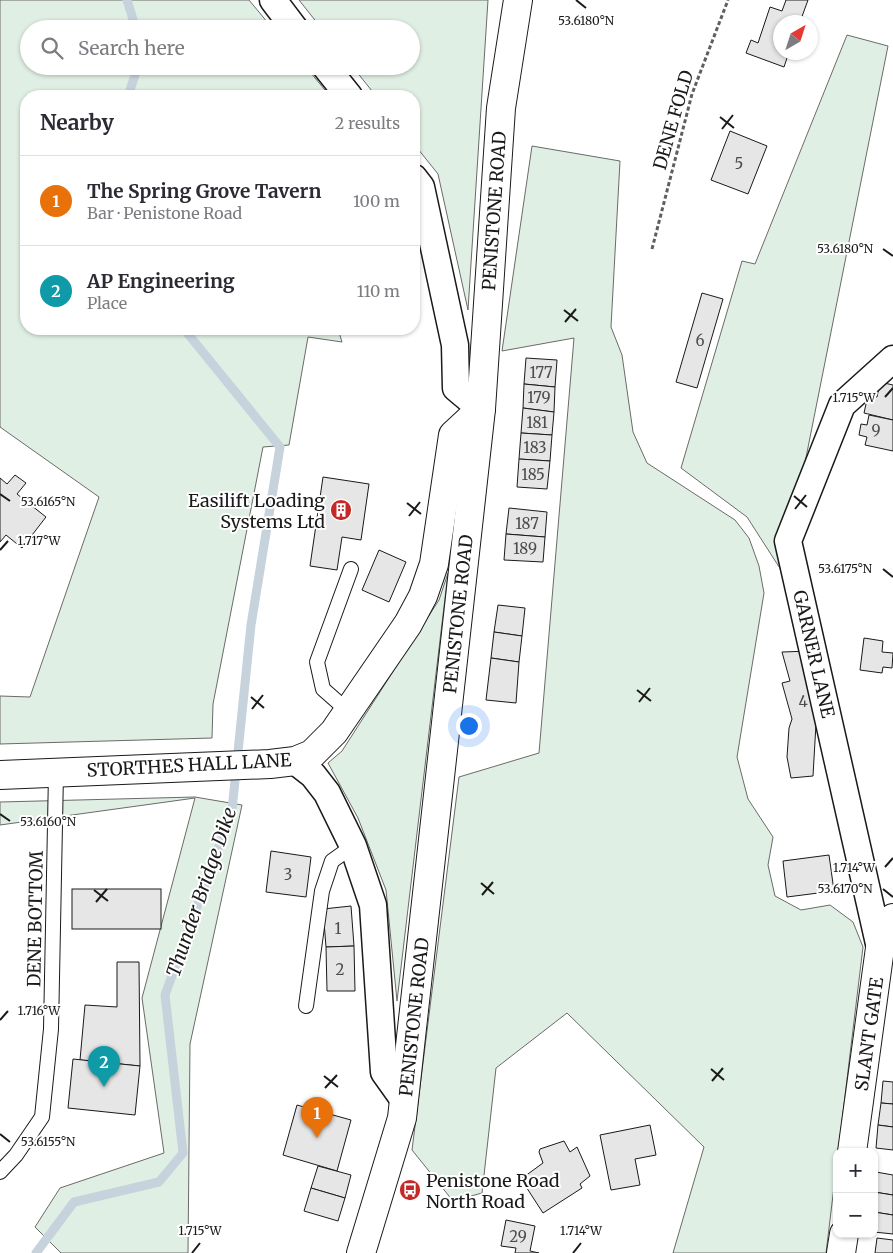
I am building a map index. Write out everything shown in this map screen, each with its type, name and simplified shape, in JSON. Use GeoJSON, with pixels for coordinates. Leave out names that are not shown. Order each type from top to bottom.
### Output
{"type":"FeatureCollection","features":[{"type":"Feature","properties":{"kind":"main road","name":"PENISTONE ROAD"},"geometry":{"type":"LineString","coordinates":[[361,1253],[402,1118],[481,409],[501,108],[518,0]]}},
{"type":"Feature","properties":{"kind":"main road","name":"STORTHES HALL LANE"},"geometry":{"type":"LineString","coordinates":[[0,775],[214,768],[283,763],[312,754],[334,732],[408,624],[423,596],[434,564],[454,435],[481,409]]}},
{"type":"Feature","properties":{"kind":"main road","name":"SLANT GATE"},"geometry":{"type":"LineString","coordinates":[[853,1148],[880,948],[893,918]]}},
{"type":"Feature","properties":{"kind":"main road"},"geometry":{"type":"LineString","coordinates":[[841,1253],[843,1238]]}},
{"type":"Feature","properties":{"kind":"street"},"geometry":{"type":"LineString","coordinates":[[272,0],[288,20]]}},
{"type":"Feature","properties":{"kind":"street"},"geometry":{"type":"LineString","coordinates":[[332,75],[344,90]]}},
{"type":"Feature","properties":{"kind":"street"},"geometry":{"type":"LineString","coordinates":[[420,186],[455,345],[456,388],[481,409]]}},
{"type":"Feature","properties":{"kind":"street","name":"GARNER LANE"},"geometry":{"type":"LineString","coordinates":[[880,948],[788,541],[842,405],[893,360]]}},
{"type":"Feature","properties":{"kind":"street"},"geometry":{"type":"LineString","coordinates":[[283,763],[313,775],[327,793],[353,846],[373,905],[384,1072],[404,1100]]}},
{"type":"Feature","properties":{"kind":"lane"},"geometry":{"type":"LineString","coordinates":[[348,712],[322,689],[317,662],[351,569]]}},
{"type":"Feature","properties":{"kind":"lane","name":"DENE BOTTOM"},"geometry":{"type":"LineString","coordinates":[[0,1172],[16,1156],[42,1117],[52,1029],[56,773]]}},
{"type":"Feature","properties":{"kind":"lane"},"geometry":{"type":"LineString","coordinates":[[306,1006],[322,891],[332,861],[353,846]]}},
{"type":"Feature","properties":{"kind":"path","name":"DENE FOLD"},"geometry":{"type":"LineString","coordinates":[[652,249],[692,94],[728,0]]}},
{"type":"Feature","properties":{"kind":"green space"},"geometry":{"type":"Polygon","coordinates":[[[0,0],[249,0],[266,20],[20,20],[20,75],[312,75],[325,90],[20,90],[20,335],[340,335],[342,342],[308,337],[289,445],[263,447],[213,704],[212,738],[0,744],[0,696],[30,697],[99,497],[0,427],[0,0]]]}},
{"type":"Feature","properties":{"kind":"green space"},"geometry":{"type":"Polygon","coordinates":[[[299,0],[488,0],[468,310],[438,174],[420,152],[420,90],[371,90],[359,75],[420,75],[420,20],[315,20],[299,0]]]}},
{"type":"Feature","properties":{"kind":"green space"},"geometry":{"type":"Polygon","coordinates":[[[847,35],[888,46],[783,573],[747,517],[681,468],[742,261],[755,264],[847,35]]]}},
{"type":"Feature","properties":{"kind":"green space"},"geometry":{"type":"Polygon","coordinates":[[[532,146],[620,161],[611,327],[622,355],[633,432],[647,463],[735,520],[749,538],[759,566],[764,593],[737,757],[748,799],[773,837],[768,865],[775,896],[801,910],[830,905],[853,922],[863,947],[839,1148],[833,1148],[833,1195],[826,1253],[673,1253],[704,1147],[567,1013],[496,1068],[482,1193],[453,1201],[412,1150],[459,777],[539,753],[574,338],[502,351],[532,146]]]}},
{"type":"Feature","properties":{"kind":"green space"},"geometry":{"type":"Polygon","coordinates":[[[448,573],[397,1001],[386,890],[358,818],[328,763],[342,751],[439,600],[448,573]]]}},
{"type":"Feature","properties":{"kind":"green space"},"geometry":{"type":"Polygon","coordinates":[[[195,797],[242,805],[190,1044],[188,1253],[61,1253],[35,1227],[60,1188],[164,1153],[142,998],[195,798],[0,825],[0,802],[195,797]]]}},
{"type":"Feature","properties":{"kind":"building"},"geometry":{"type":"Polygon","coordinates":[[[786,0],[808,0],[803,15],[773,15],[773,60],[786,60],[784,67],[746,53],[751,40],[758,43],[770,7],[782,11],[786,0]]]}},
{"type":"Feature","properties":{"kind":"building"},"geometry":{"type":"Polygon","coordinates":[[[730,131],[767,146],[748,194],[711,180],[730,131]]]}},
{"type":"Feature","properties":{"kind":"building"},"geometry":{"type":"Polygon","coordinates":[[[702,293],[723,299],[697,388],[676,382],[702,293]]]}},
{"type":"Feature","properties":{"kind":"building"},"geometry":{"type":"Polygon","coordinates":[[[526,358],[557,360],[555,387],[524,384],[526,358]]]}},
{"type":"Feature","properties":{"kind":"building"},"geometry":{"type":"Polygon","coordinates":[[[880,382],[893,385],[893,420],[864,413],[868,395],[877,397],[880,382]]]}},
{"type":"Feature","properties":{"kind":"building"},"geometry":{"type":"Polygon","coordinates":[[[524,384],[555,387],[554,412],[523,408],[524,384]]]}},
{"type":"Feature","properties":{"kind":"building"},"geometry":{"type":"Polygon","coordinates":[[[523,408],[554,412],[552,435],[521,433],[523,408]]]}},
{"type":"Feature","properties":{"kind":"building"},"geometry":{"type":"Polygon","coordinates":[[[869,415],[893,420],[893,451],[865,445],[867,437],[859,435],[861,424],[867,425],[869,415]]]}},
{"type":"Feature","properties":{"kind":"building"},"geometry":{"type":"Polygon","coordinates":[[[521,433],[552,435],[550,461],[519,459],[521,433]]]}},
{"type":"Feature","properties":{"kind":"building"},"geometry":{"type":"Polygon","coordinates":[[[519,459],[550,461],[547,489],[517,487],[519,459]]]}},
{"type":"Feature","properties":{"kind":"building"},"geometry":{"type":"Polygon","coordinates":[[[15,475],[26,483],[17,494],[46,517],[22,548],[6,535],[0,542],[0,478],[7,484],[15,475]]]}},
{"type":"Feature","properties":{"kind":"building","name":"Easilift Loading Systems Ltd"},"geometry":{"type":"Polygon","coordinates":[[[323,477],[369,484],[361,540],[342,537],[337,570],[310,566],[323,477]]]}},
{"type":"Feature","properties":{"kind":"building"},"geometry":{"type":"Polygon","coordinates":[[[509,508],[547,512],[545,537],[506,534],[509,508]]]}},
{"type":"Feature","properties":{"kind":"building"},"geometry":{"type":"Polygon","coordinates":[[[506,534],[545,537],[543,562],[504,560],[506,534]]]}},
{"type":"Feature","properties":{"kind":"building"},"geometry":{"type":"Polygon","coordinates":[[[379,550],[406,562],[389,602],[362,590],[379,550]]]}},
{"type":"Feature","properties":{"kind":"building"},"geometry":{"type":"Polygon","coordinates":[[[498,605],[525,608],[522,636],[494,632],[498,605]]]}},
{"type":"Feature","properties":{"kind":"building"},"geometry":{"type":"Polygon","coordinates":[[[494,632],[522,636],[519,662],[491,658],[494,632]]]}},
{"type":"Feature","properties":{"kind":"building"},"geometry":{"type":"Polygon","coordinates":[[[864,638],[883,641],[882,652],[893,653],[892,668],[883,667],[882,673],[860,670],[864,638]]]}},
{"type":"Feature","properties":{"kind":"building"},"geometry":{"type":"Polygon","coordinates":[[[811,651],[816,724],[813,776],[791,778],[787,757],[789,728],[792,719],[782,683],[790,681],[782,652],[811,651]]]}},
{"type":"Feature","properties":{"kind":"building"},"geometry":{"type":"Polygon","coordinates":[[[491,658],[519,662],[516,703],[486,700],[491,658]]]}},
{"type":"Feature","properties":{"kind":"building"},"geometry":{"type":"Polygon","coordinates":[[[271,851],[311,857],[306,897],[266,892],[271,851]]]}},
{"type":"Feature","properties":{"kind":"building"},"geometry":{"type":"Polygon","coordinates":[[[829,855],[834,891],[787,897],[783,861],[829,855]]]}},
{"type":"Feature","properties":{"kind":"building"},"geometry":{"type":"Polygon","coordinates":[[[72,889],[161,889],[161,929],[72,929],[72,889]]]}},
{"type":"Feature","properties":{"kind":"building"},"geometry":{"type":"Polygon","coordinates":[[[351,906],[354,946],[326,947],[323,909],[351,906]]]}},
{"type":"Feature","properties":{"kind":"building"},"geometry":{"type":"Polygon","coordinates":[[[354,946],[355,991],[327,991],[326,947],[354,946]]]}},
{"type":"Feature","properties":{"kind":"building"},"geometry":{"type":"Polygon","coordinates":[[[117,962],[139,962],[140,1066],[80,1060],[85,1005],[117,1007],[117,962]]]}},
{"type":"Feature","properties":{"kind":"building"},"geometry":{"type":"Polygon","coordinates":[[[73,1059],[140,1066],[135,1115],[68,1108],[73,1059]]]}},
{"type":"Feature","properties":{"kind":"building"},"geometry":{"type":"Polygon","coordinates":[[[883,1081],[893,1082],[893,1104],[881,1103],[883,1081]]]}},
{"type":"Feature","properties":{"kind":"building"},"geometry":{"type":"Polygon","coordinates":[[[881,1103],[893,1104],[893,1127],[878,1125],[881,1103]]]}},
{"type":"Feature","properties":{"kind":"building"},"geometry":{"type":"Polygon","coordinates":[[[297,1105],[351,1120],[337,1171],[283,1155],[297,1105]]]}},
{"type":"Feature","properties":{"kind":"building"},"geometry":{"type":"Polygon","coordinates":[[[650,1125],[656,1155],[635,1159],[640,1185],[611,1190],[600,1135],[650,1125]]]}},
{"type":"Feature","properties":{"kind":"building"},"geometry":{"type":"Polygon","coordinates":[[[878,1125],[893,1127],[893,1150],[876,1148],[878,1125]]]}},
{"type":"Feature","properties":{"kind":"building"},"geometry":{"type":"Polygon","coordinates":[[[564,1141],[570,1152],[577,1147],[590,1176],[580,1184],[582,1188],[543,1213],[521,1179],[543,1163],[539,1152],[540,1149],[564,1141]]]}},
{"type":"Feature","properties":{"kind":"building"},"geometry":{"type":"Polygon","coordinates":[[[318,1166],[351,1175],[345,1198],[311,1188],[318,1166]]]}},
{"type":"Feature","properties":{"kind":"building"},"geometry":{"type":"Polygon","coordinates":[[[878,1172],[893,1175],[893,1195],[878,1193],[878,1172]]]}},
{"type":"Feature","properties":{"kind":"building"},"geometry":{"type":"Polygon","coordinates":[[[311,1188],[345,1198],[338,1221],[304,1211],[311,1188]]]}},
{"type":"Feature","properties":{"kind":"building"},"geometry":{"type":"Polygon","coordinates":[[[878,1193],[893,1195],[893,1215],[878,1213],[878,1193]]]}},
{"type":"Feature","properties":{"kind":"building"},"geometry":{"type":"Polygon","coordinates":[[[878,1213],[893,1215],[893,1234],[878,1232],[878,1213]]]}},
{"type":"Feature","properties":{"kind":"building"},"geometry":{"type":"Polygon","coordinates":[[[506,1220],[535,1226],[530,1251],[539,1253],[515,1253],[516,1248],[501,1246],[506,1220]]]}},
{"type":"Feature","properties":{"kind":"building"},"geometry":{"type":"Polygon","coordinates":[[[877,1238],[893,1240],[893,1253],[875,1253],[877,1238]]]}},
{"type":"Feature","properties":{"kind":"waterway","name":"Thunder Bridge Dike"},"geometry":{"type":"LineString","coordinates":[[127,0],[133,20]]}},
{"type":"Feature","properties":{"kind":"waterway","name":"Thunder Bridge Dike"},"geometry":{"type":"LineString","coordinates":[[130,90],[135,75]]}},
{"type":"Feature","properties":{"kind":"waterway","name":"Thunder Bridge Dike"},"geometry":{"type":"LineString","coordinates":[[36,1253],[74,1202],[159,1182],[183,1153],[165,995],[232,810],[251,625],[280,447],[189,335]]}},
{"type":"Feature","properties":{"kind":"place","name":"Easilift Loading Systems Ltd"},"geometry":{"type":"Point","coordinates":[341,510]}},
{"type":"Feature","properties":{"kind":"place","name":"AP Engineering"},"geometry":{"type":"Point","coordinates":[104,1087]}},
{"type":"Feature","properties":{"kind":"place","name":"The Spring Grove Tavern"},"geometry":{"type":"Point","coordinates":[317,1138]}},
{"type":"Feature","properties":{"kind":"place","name":"Penistone Road North Road"},"geometry":{"type":"Point","coordinates":[410,1190]}}]}
